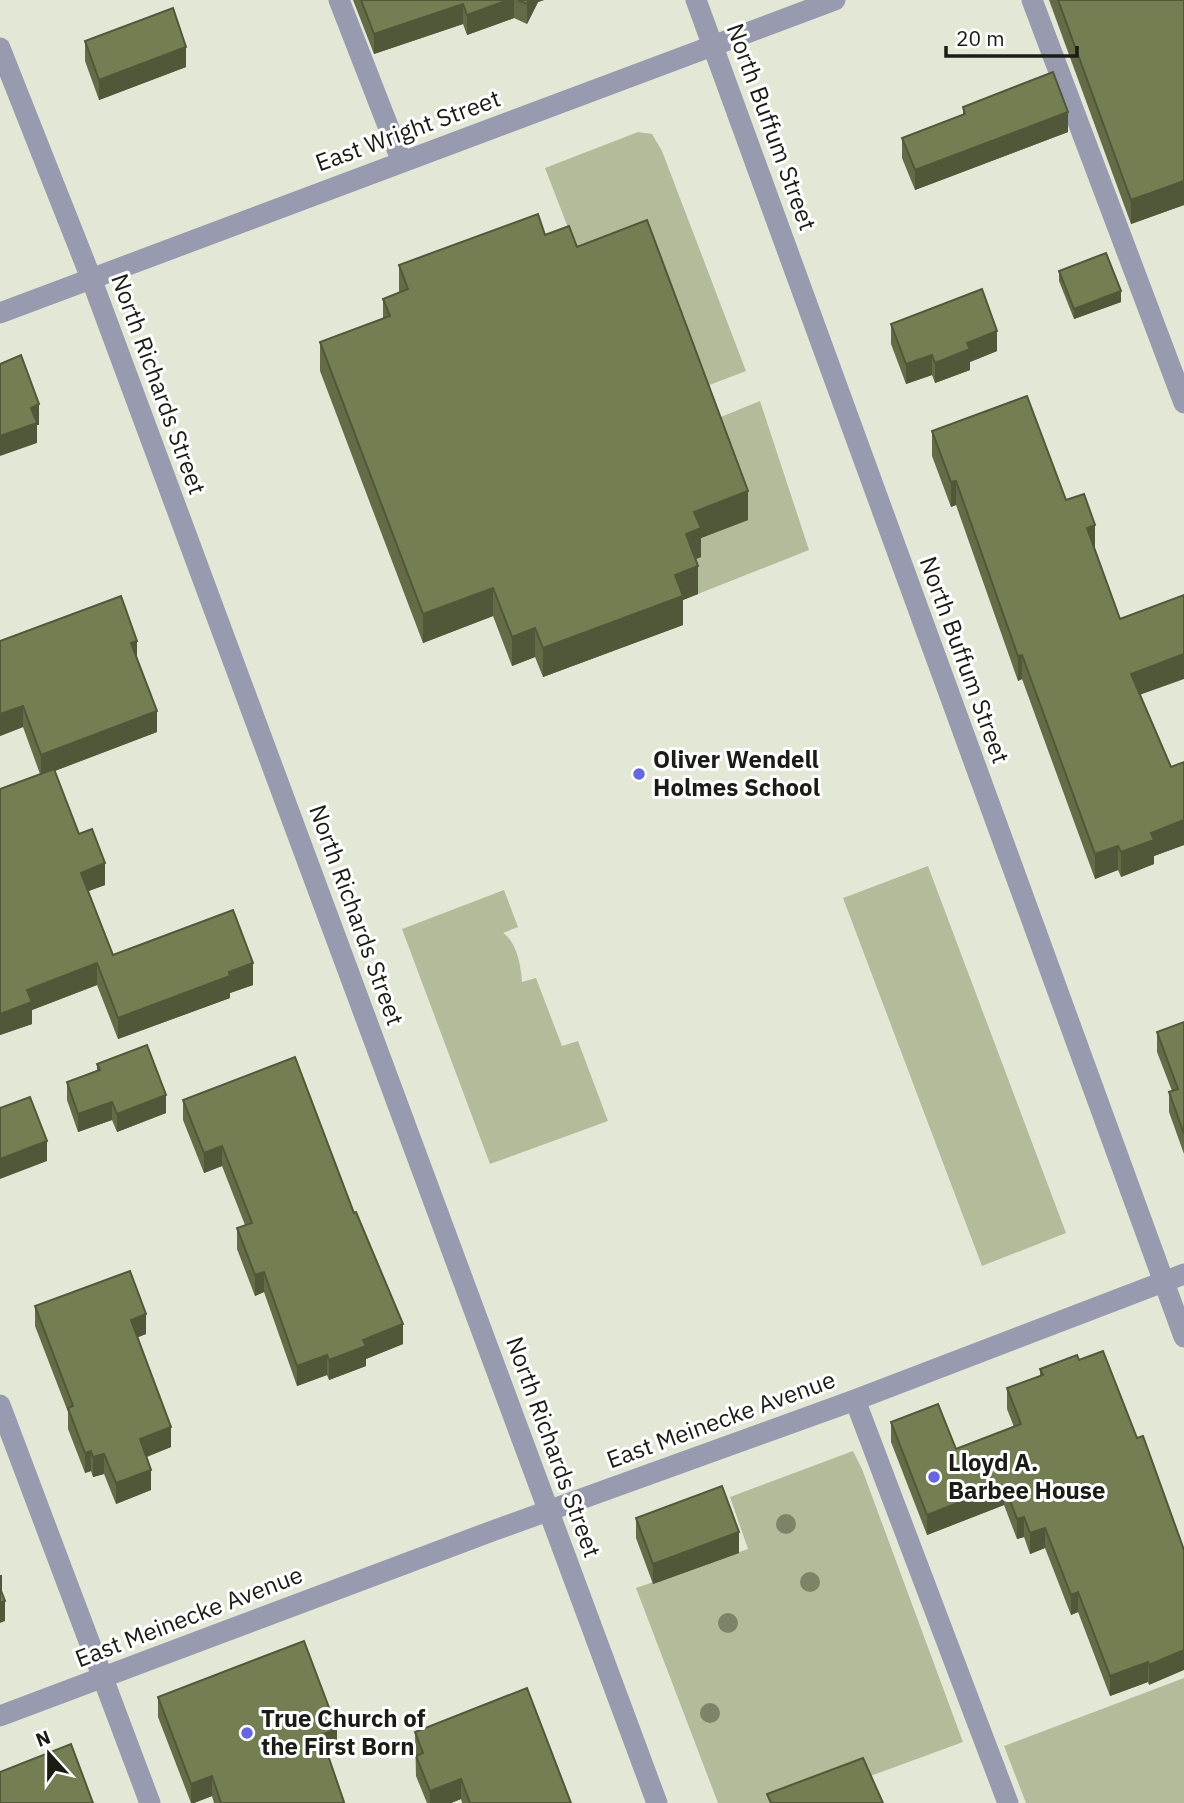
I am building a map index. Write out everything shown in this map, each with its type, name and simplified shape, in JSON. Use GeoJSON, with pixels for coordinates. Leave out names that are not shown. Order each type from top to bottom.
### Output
{"type":"FeatureCollection","features":[{"type":"Feature","properties":{"kind":"street"},"geometry":{"type":"LineString","coordinates":[[339,0],[402,162]]}},
{"type":"Feature","properties":{"kind":"street","name":"North Buffum Street"},"geometry":{"type":"LineString","coordinates":[[696,0],[1184,1337]]}},
{"type":"Feature","properties":{"kind":"street","name":"East Wright Street"},"geometry":{"type":"LineString","coordinates":[[0,313],[835,0]]}},
{"type":"Feature","properties":{"kind":"street"},"geometry":{"type":"LineString","coordinates":[[1032,0],[1184,403]]}},
{"type":"Feature","properties":{"kind":"street","name":"North Richards Street"},"geometry":{"type":"LineString","coordinates":[[0,48],[91,278],[657,1803]]}},
{"type":"Feature","properties":{"kind":"street","name":"East Meinecke Avenue"},"geometry":{"type":"LineString","coordinates":[[0,1716],[548,1510],[855,1400],[1184,1274]]}},
{"type":"Feature","properties":{"kind":"street"},"geometry":{"type":"LineString","coordinates":[[855,1400],[1008,1803]]}},
{"type":"Feature","properties":{"kind":"street"},"geometry":{"type":"LineString","coordinates":[[0,1405],[150,1803]]}},
{"type":"Feature","properties":{"kind":"green space"},"geometry":{"type":"Polygon","coordinates":[[[638,132],[652,134],[662,151],[746,371],[699,389],[577,251],[545,168],[638,132]]]}},
{"type":"Feature","properties":{"kind":"green space"},"geometry":{"type":"Polygon","coordinates":[[[760,401],[809,550],[698,594],[686,563],[694,541],[711,421],[760,401]]]}},
{"type":"Feature","properties":{"kind":"green space"},"geometry":{"type":"Polygon","coordinates":[[[928,866],[1066,1233],[982,1266],[843,898],[928,866]]]}},
{"type":"Feature","properties":{"kind":"green space"},"geometry":{"type":"Polygon","coordinates":[[[504,890],[518,927],[503,933],[515,948],[522,982],[536,978],[562,1046],[578,1041],[608,1121],[490,1164],[402,929],[504,890]]]}},
{"type":"Feature","properties":{"kind":"green space"},"geometry":{"type":"Polygon","coordinates":[[[853,1451],[963,1742],[797,1803],[718,1803],[636,1588],[748,1549],[730,1497],[853,1451]]]}},
{"type":"Feature","properties":{"kind":"green space"},"geometry":{"type":"Polygon","coordinates":[[[1184,1678],[1184,1803],[1026,1803],[1004,1746],[1184,1678]]]}},
{"type":"Feature","properties":{"kind":"building"},"geometry":{"type":"Polygon","coordinates":[[[361,0],[508,0],[467,15],[463,4],[374,34],[361,0]]]}},
{"type":"Feature","properties":{"kind":"building"},"geometry":{"type":"Polygon","coordinates":[[[1058,0],[1184,0],[1184,181],[1131,200],[1058,0]]]}},
{"type":"Feature","properties":{"kind":"building"},"geometry":{"type":"Polygon","coordinates":[[[173,8],[186,47],[99,80],[85,41],[173,8]]]}},
{"type":"Feature","properties":{"kind":"building"},"geometry":{"type":"Polygon","coordinates":[[[1053,72],[1068,112],[915,170],[902,138],[965,114],[963,107],[1053,72]]]}},
{"type":"Feature","properties":{"kind":"building"},"geometry":{"type":"Polygon","coordinates":[[[538,214],[545,235],[569,226],[577,247],[647,220],[748,491],[694,512],[701,528],[686,534],[698,566],[675,575],[683,596],[543,648],[535,628],[512,637],[493,588],[423,614],[320,342],[390,316],[383,299],[408,289],[399,265],[538,214]]]}},
{"type":"Feature","properties":{"kind":"building"},"geometry":{"type":"Polygon","coordinates":[[[1106,253],[1121,291],[1074,309],[1059,271],[1106,253]]]}},
{"type":"Feature","properties":{"kind":"building"},"geometry":{"type":"Polygon","coordinates":[[[982,289],[997,331],[967,343],[970,349],[935,363],[932,355],[906,364],[891,324],[982,289]]]}},
{"type":"Feature","properties":{"kind":"building"},"geometry":{"type":"Polygon","coordinates":[[[21,355],[39,404],[31,408],[37,423],[0,436],[0,364],[21,355]]]}},
{"type":"Feature","properties":{"kind":"building"},"geometry":{"type":"Polygon","coordinates":[[[1027,396],[1066,500],[1084,494],[1095,525],[1087,528],[1120,619],[1184,595],[1184,654],[1131,674],[1171,767],[1184,762],[1184,820],[1151,833],[1154,840],[1121,852],[1118,846],[1095,854],[1022,655],[1018,656],[956,481],[951,482],[932,431],[1027,396]]]}},
{"type":"Feature","properties":{"kind":"building"},"geometry":{"type":"Polygon","coordinates":[[[121,596],[137,641],[131,643],[157,711],[41,755],[23,706],[0,714],[0,641],[121,596]]]}},
{"type":"Feature","properties":{"kind":"building"},"geometry":{"type":"Polygon","coordinates":[[[54,769],[79,834],[92,829],[105,863],[81,873],[113,955],[233,910],[253,963],[229,972],[230,976],[118,1018],[97,963],[27,990],[32,1002],[0,1014],[0,789],[54,769]]]}},
{"type":"Feature","properties":{"kind":"building"},"geometry":{"type":"Polygon","coordinates":[[[1184,1022],[1184,1134],[1169,1092],[1178,1089],[1157,1032],[1184,1022]]]}},
{"type":"Feature","properties":{"kind":"building"},"geometry":{"type":"Polygon","coordinates":[[[147,1045],[166,1095],[117,1114],[112,1102],[78,1114],[67,1082],[100,1070],[97,1064],[147,1045]]]}},
{"type":"Feature","properties":{"kind":"building"},"geometry":{"type":"Polygon","coordinates":[[[295,1057],[354,1213],[356,1212],[403,1324],[363,1340],[366,1346],[329,1360],[327,1355],[297,1366],[264,1272],[255,1275],[237,1228],[252,1223],[222,1146],[204,1153],[183,1100],[295,1057]]]}},
{"type":"Feature","properties":{"kind":"building"},"geometry":{"type":"Polygon","coordinates":[[[30,1097],[47,1141],[0,1159],[0,1108],[30,1097]]]}},
{"type":"Feature","properties":{"kind":"building"},"geometry":{"type":"Polygon","coordinates":[[[130,1271],[146,1314],[131,1320],[171,1427],[140,1439],[151,1470],[116,1483],[104,1454],[93,1457],[91,1451],[85,1453],[68,1408],[73,1406],[35,1306],[130,1271]]]}},
{"type":"Feature","properties":{"kind":"building"},"geometry":{"type":"Polygon","coordinates":[[[1103,1351],[1137,1438],[1143,1436],[1184,1550],[1184,1650],[1149,1665],[1148,1662],[1110,1676],[1078,1592],[1071,1595],[1045,1528],[1030,1533],[1024,1517],[1017,1519],[1004,1485],[927,1515],[891,1422],[938,1404],[956,1449],[1021,1424],[1007,1388],[1043,1375],[1040,1369],[1077,1355],[1079,1360],[1103,1351]]]}},
{"type":"Feature","properties":{"kind":"building"},"geometry":{"type":"Polygon","coordinates":[[[722,1486],[739,1532],[653,1564],[636,1518],[722,1486]]]}},
{"type":"Feature","properties":{"kind":"building"},"geometry":{"type":"Polygon","coordinates":[[[0,1588],[5,1601],[0,1603],[0,1588]]]}},
{"type":"Feature","properties":{"kind":"building","name":"True Church of the First Born"},"geometry":{"type":"Polygon","coordinates":[[[304,1641],[337,1729],[321,1735],[344,1802],[221,1803],[212,1776],[191,1784],[158,1697],[304,1641]]]}},
{"type":"Feature","properties":{"kind":"building"},"geometry":{"type":"Polygon","coordinates":[[[527,1688],[571,1803],[470,1803],[461,1779],[430,1791],[416,1756],[423,1753],[415,1732],[527,1688]]]}},
{"type":"Feature","properties":{"kind":"building"},"geometry":{"type":"Polygon","coordinates":[[[71,1744],[93,1803],[0,1803],[0,1772],[71,1744]]]}},
{"type":"Feature","properties":{"kind":"building"},"geometry":{"type":"Polygon","coordinates":[[[863,1758],[883,1803],[771,1803],[767,1794],[863,1758]]]}},
{"type":"Feature","properties":{"kind":"place","name":"Oliver Wendell Holmes School"},"geometry":{"type":"Point","coordinates":[639,774]}},
{"type":"Feature","properties":{"kind":"place","name":"Lloyd A. Barbee House"},"geometry":{"type":"Point","coordinates":[934,1477]}},
{"type":"Feature","properties":{"kind":"place","name":"True Church of the First Born"},"geometry":{"type":"Point","coordinates":[247,1733]}}]}
